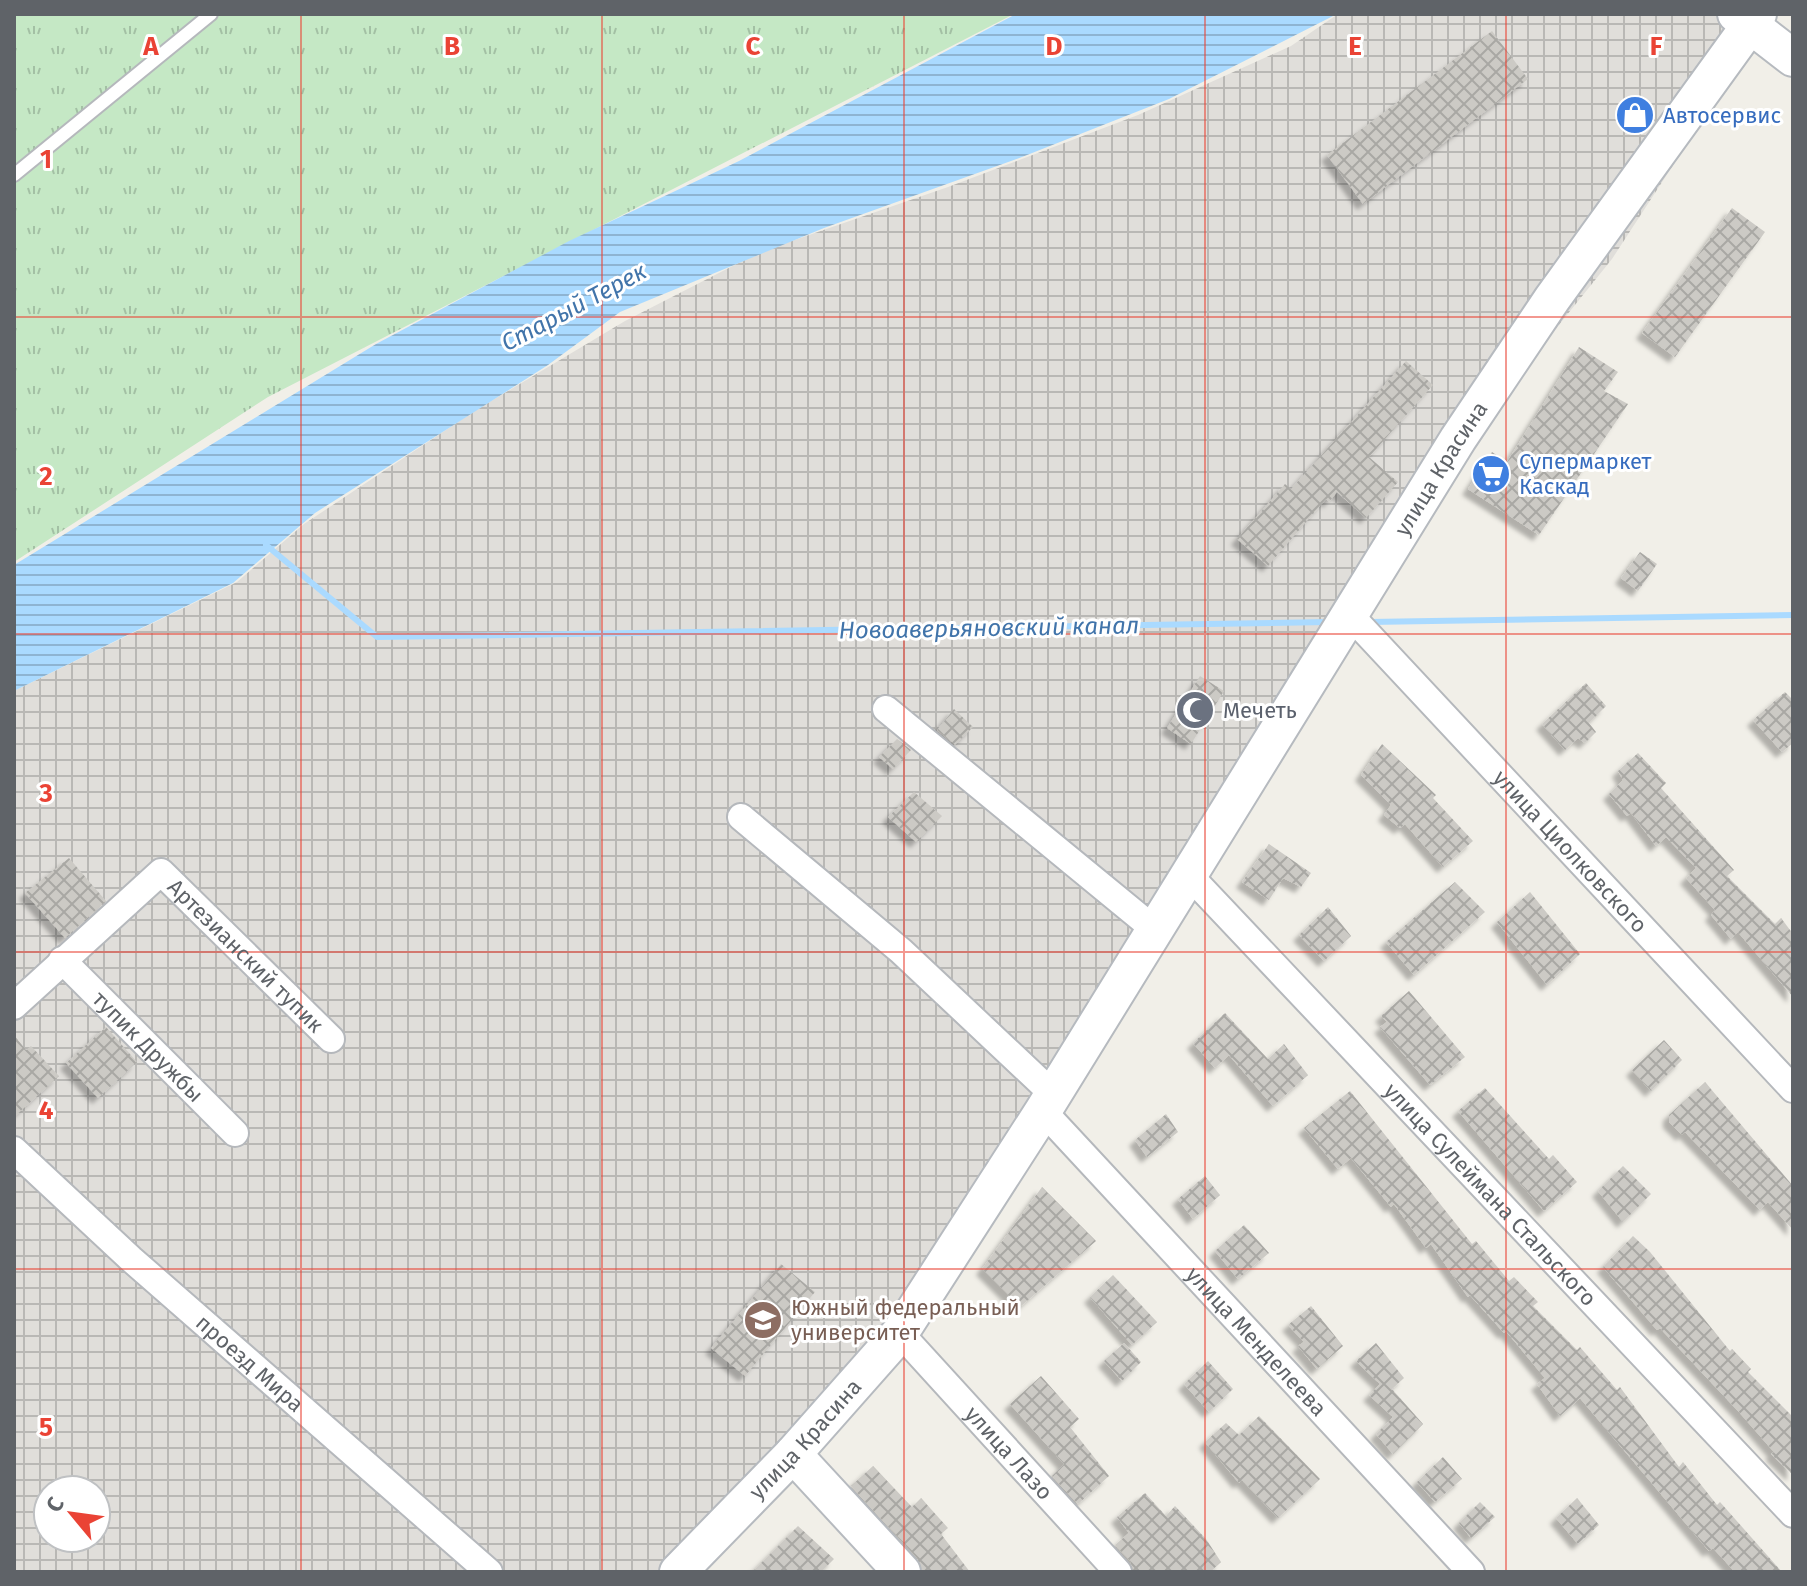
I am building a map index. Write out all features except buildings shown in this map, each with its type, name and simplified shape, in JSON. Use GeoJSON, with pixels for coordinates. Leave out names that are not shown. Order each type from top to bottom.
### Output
{"type":"FeatureCollection","features":[{"type":"Feature","properties":{"kind":"street"},"geometry":{"type":"LineString","coordinates":[[1748,18],[1793,58]]}},
{"type":"Feature","properties":{"kind":"street","name":"улица Красина"},"geometry":{"type":"LineString","coordinates":[[678,1572],[793,1454],[900,1333],[1048,1103],[1348,613],[1552,299],[1748,18]]}},
{"type":"Feature","properties":{"kind":"street","name":"улица Циолковского"},"geometry":{"type":"LineString","coordinates":[[1348,613],[1793,1089]]}},
{"type":"Feature","properties":{"kind":"street"},"geometry":{"type":"LineString","coordinates":[[886,709],[1154,929]]}},
{"type":"Feature","properties":{"kind":"street"},"geometry":{"type":"LineString","coordinates":[[741,817],[901,951],[1048,1103]]}},
{"type":"Feature","properties":{"kind":"street","name":"Артезианский тупик"},"geometry":{"type":"LineString","coordinates":[[62,960],[161,872],[331,1039]]}},
{"type":"Feature","properties":{"kind":"street","name":"улица Сулеймана Стальского"},"geometry":{"type":"LineString","coordinates":[[1187,873],[1793,1514]]}},
{"type":"Feature","properties":{"kind":"street"},"geometry":{"type":"LineString","coordinates":[[14,1006],[62,960]]}},
{"type":"Feature","properties":{"kind":"street","name":"тупик Дружбы"},"geometry":{"type":"LineString","coordinates":[[62,960],[235,1133]]}},
{"type":"Feature","properties":{"kind":"street","name":"улица Менделеева"},"geometry":{"type":"LineString","coordinates":[[1048,1103],[1471,1572]]}},
{"type":"Feature","properties":{"kind":"street","name":"проезд Мира"},"geometry":{"type":"LineString","coordinates":[[14,1150],[131,1259],[489,1572]]}},
{"type":"Feature","properties":{"kind":"street","name":"улица Лазо"},"geometry":{"type":"LineString","coordinates":[[900,1333],[1118,1572]]}},
{"type":"Feature","properties":{"kind":"street"},"geometry":{"type":"LineString","coordinates":[[793,1454],[902,1572]]}},
{"type":"Feature","properties":{"kind":"lane"},"geometry":{"type":"LineString","coordinates":[[14,175],[211,14]]}},
{"type":"Feature","properties":{"kind":"shaded area"},"geometry":{"type":"Polygon","coordinates":[[[1338,14],[1747,14],[1763,27],[1612,259],[1426,490],[877,1359],[672,1572],[14,1572],[14,691],[237,582],[304,524],[476,410],[625,321],[760,252],[948,187],[1138,115],[1291,46],[1338,14]]]}},
{"type":"Feature","properties":{"kind":"green space"},"geometry":{"type":"Polygon","coordinates":[[[14,14],[1014,14],[268,397],[14,562],[14,14]]]}},
{"type":"Feature","properties":{"kind":"water","name":"Старый Терек"},"geometry":{"type":"Polygon","coordinates":[[[1016,14],[1337,14],[1169,99],[1022,157],[824,228],[620,312],[548,365],[315,513],[233,583],[14,691],[14,565],[376,344],[569,241],[739,161],[1016,14]]]}},
{"type":"Feature","properties":{"kind":"waterway","name":"Новоаверьяновский канал"},"geometry":{"type":"LineString","coordinates":[[266,545],[377,637],[1329,622]]}},
{"type":"Feature","properties":{"kind":"waterway","name":"Новоаверьяновский канал"},"geometry":{"type":"LineString","coordinates":[[1369,622],[1793,615]]}},
{"type":"Feature","properties":{"kind":"place","name":"Автосервис"},"geometry":{"type":"Point","coordinates":[1635,115]}},
{"type":"Feature","properties":{"kind":"place","name":"Супермаркет Каскад"},"geometry":{"type":"Point","coordinates":[1491,474]}},
{"type":"Feature","properties":{"kind":"place","name":"Мечеть"},"geometry":{"type":"Point","coordinates":[1195,710]}},
{"type":"Feature","properties":{"kind":"place","name":"Южный федеральный университет"},"geometry":{"type":"Point","coordinates":[763,1320]}}]}
